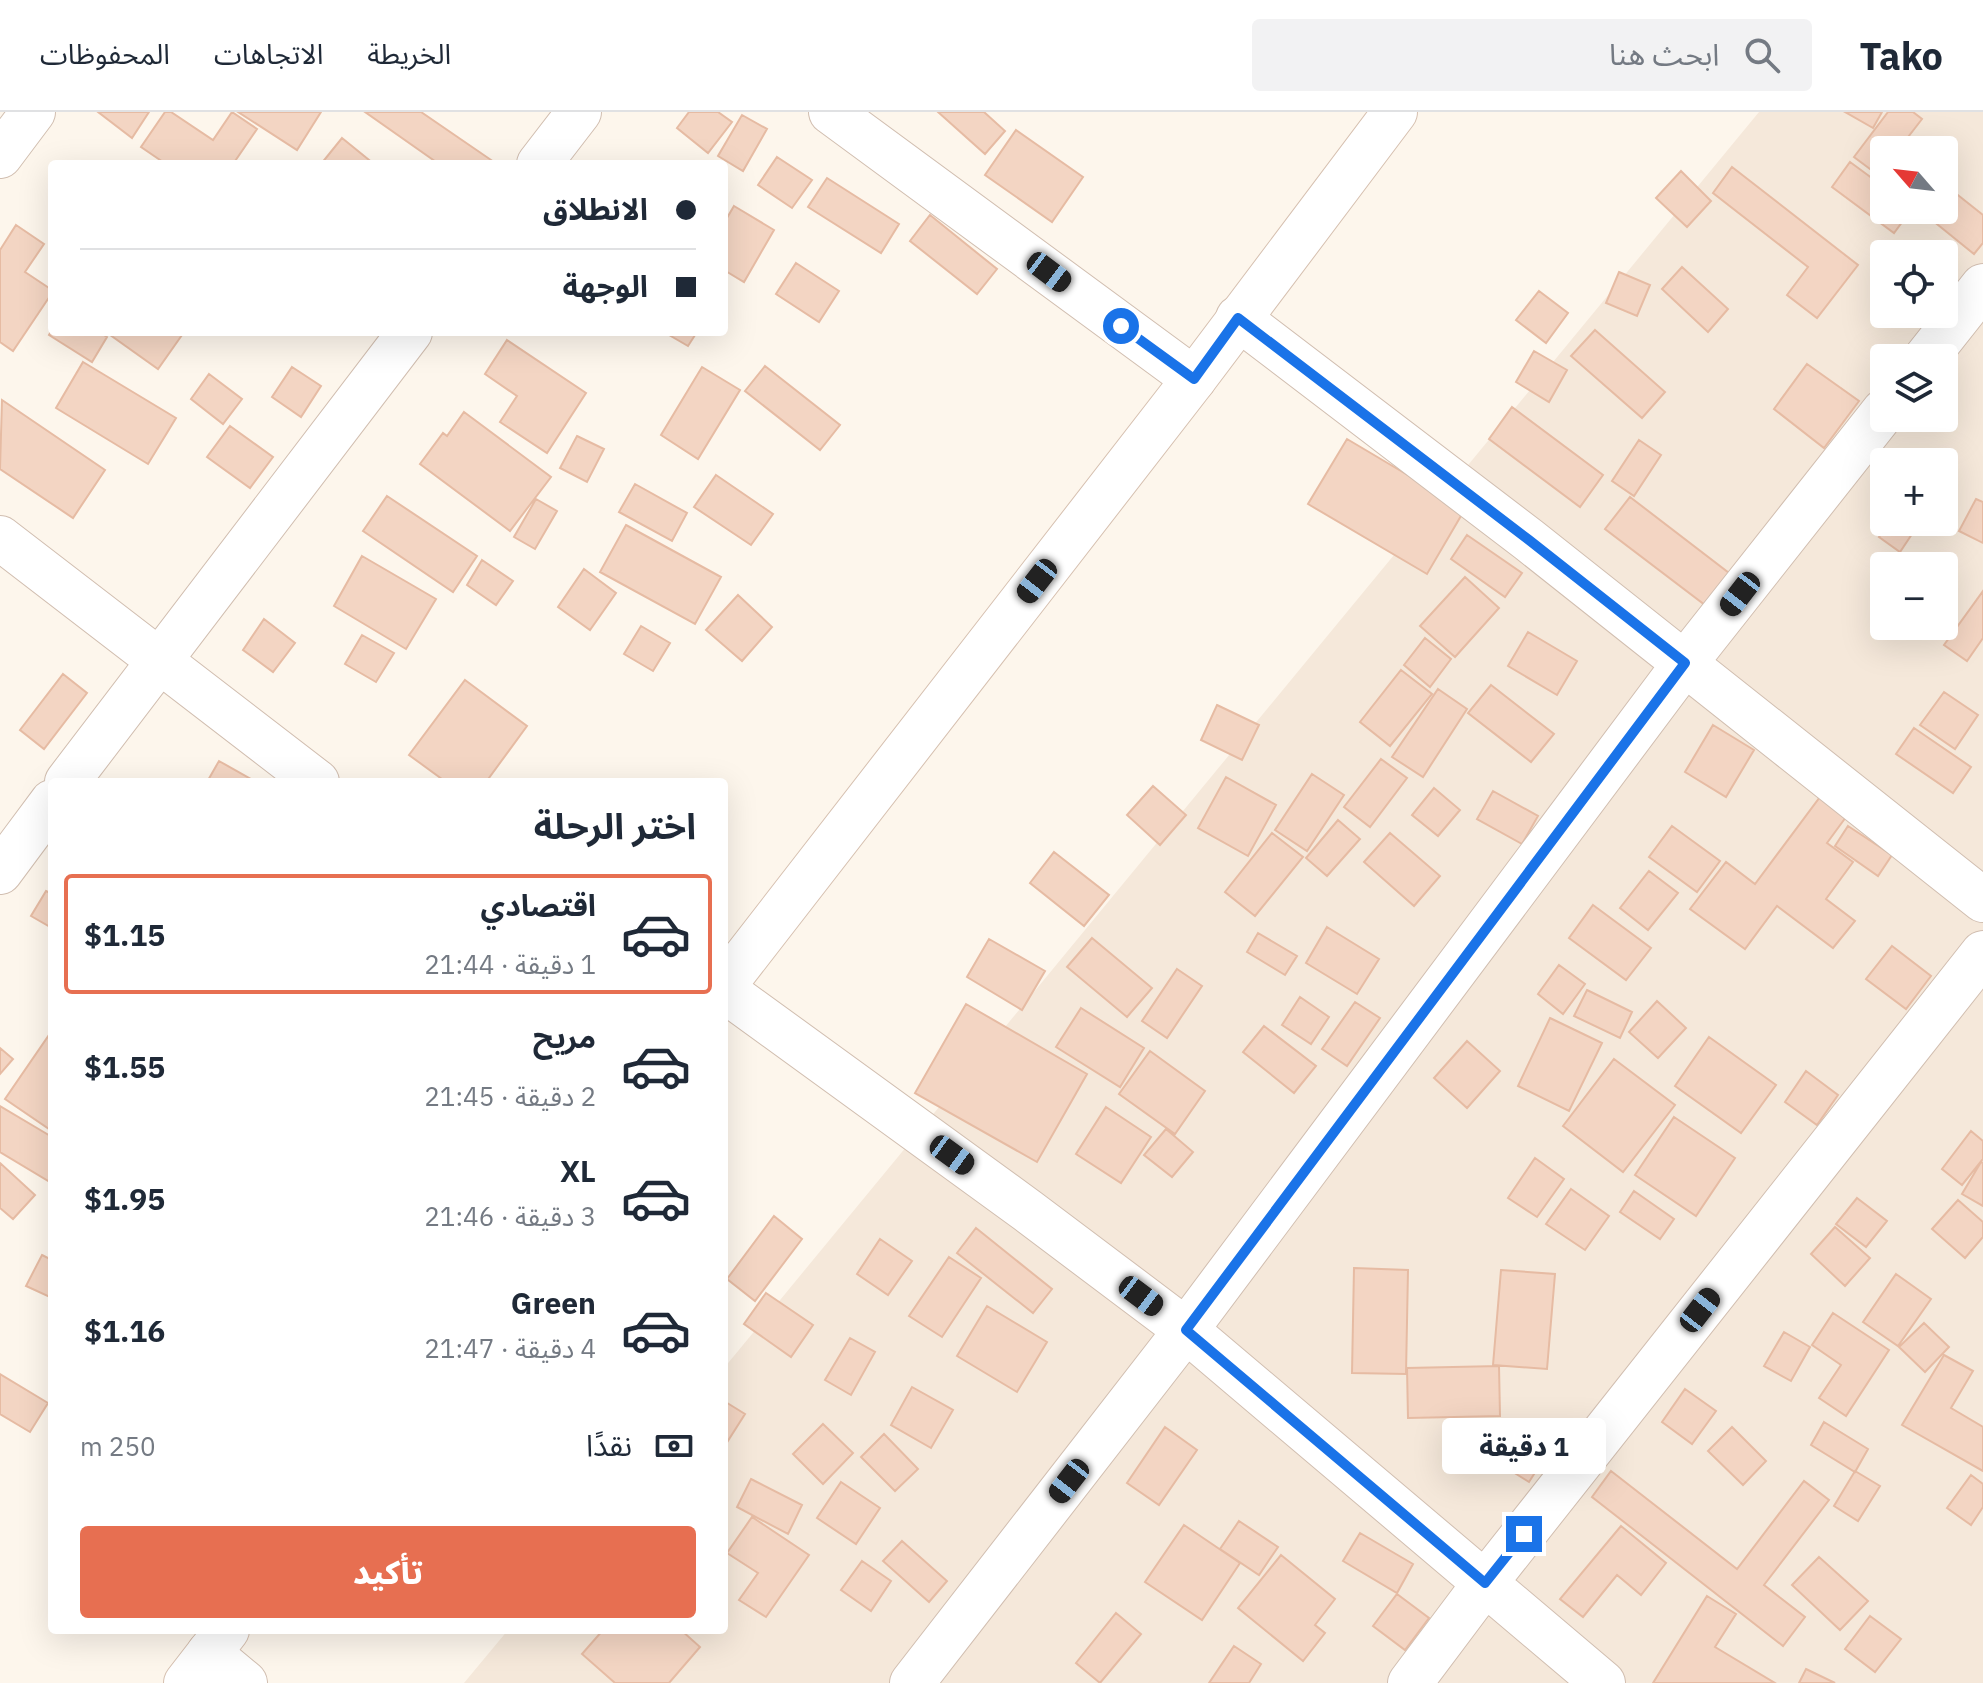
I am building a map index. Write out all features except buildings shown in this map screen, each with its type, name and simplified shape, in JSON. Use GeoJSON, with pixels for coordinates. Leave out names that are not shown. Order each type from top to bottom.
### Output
{"type":"FeatureCollection","features":[{"type":"Feature","properties":{"kind":"street"},"geometry":{"type":"LineString","coordinates":[[0,156],[33,112]]}},
{"type":"Feature","properties":{"kind":"street"},"geometry":{"type":"LineString","coordinates":[[542,160],[579,112]]}},
{"type":"Feature","properties":{"kind":"street"},"geometry":{"type":"LineString","coordinates":[[831,112],[1194,379]]}},
{"type":"Feature","properties":{"kind":"street"},"geometry":{"type":"LineString","coordinates":[[728,983],[1194,379],[1395,112]]}},
{"type":"Feature","properties":{"kind":"street"},"geometry":{"type":"LineString","coordinates":[[1937,344],[1983,286]]}},
{"type":"Feature","properties":{"kind":"street"},"geometry":{"type":"LineString","coordinates":[[1238,318],[1529,540],[1983,900]]}},
{"type":"Feature","properties":{"kind":"street"},"geometry":{"type":"LineString","coordinates":[[70,778],[407,336]]}},
{"type":"Feature","properties":{"kind":"street"},"geometry":{"type":"LineString","coordinates":[[912,1683],[1186,1330],[1685,663],[1870,429]]}},
{"type":"Feature","properties":{"kind":"street"},"geometry":{"type":"LineString","coordinates":[[0,538],[312,778]]}},
{"type":"Feature","properties":{"kind":"street"},"geometry":{"type":"LineString","coordinates":[[0,872],[48,807]]}},
{"type":"Feature","properties":{"kind":"street"},"geometry":{"type":"LineString","coordinates":[[1410,1683],[1485,1583],[1983,953]]}},
{"type":"Feature","properties":{"kind":"street"},"geometry":{"type":"LineString","coordinates":[[728,991],[1186,1330],[1603,1683]]}},
{"type":"Feature","properties":{"kind":"street"},"geometry":{"type":"LineString","coordinates":[[207,1655],[245,1683]]}},
{"type":"Feature","properties":{"kind":"shaded area"},"geometry":{"type":"Polygon","coordinates":[[[1759,112],[1983,112],[1983,1683],[464,1683],[505,1634],[728,1634],[728,1363],[1759,112]]]}},
{"type":"Feature","properties":{"kind":"route"},"geometry":{"type":"LineString","coordinates":[[1121,326],[1194,379],[1238,318],[1685,663],[1186,1330],[1485,1583],[1524,1534]]}}]}
